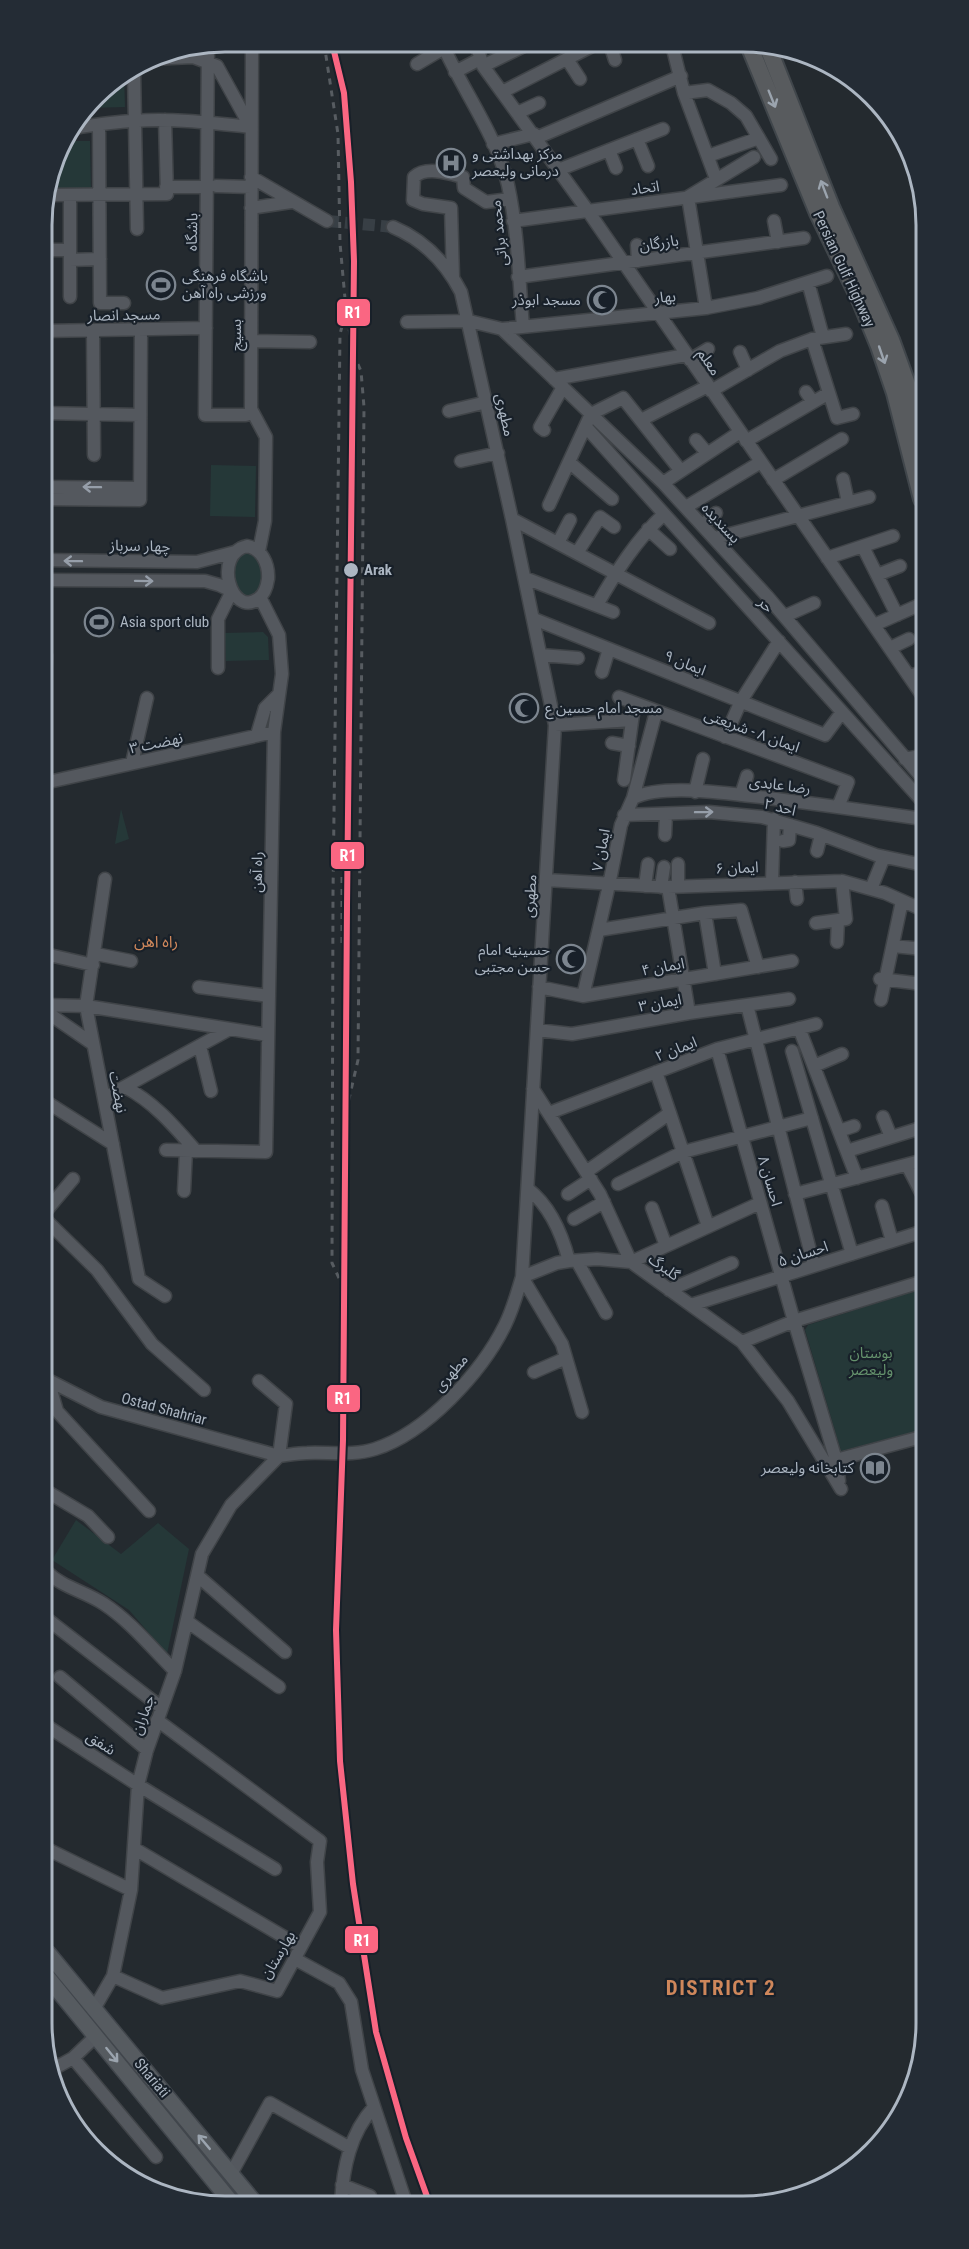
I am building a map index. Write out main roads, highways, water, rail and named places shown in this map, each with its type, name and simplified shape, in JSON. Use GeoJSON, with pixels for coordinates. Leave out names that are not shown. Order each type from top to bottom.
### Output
{"type":"FeatureCollection","features":[{"type":"Feature","properties":{"kind":"highway","name":"Persian Gulf Highway"},"geometry":{"type":"LineString","coordinates":[[752,53],[818,213],[861,302],[879,346],[895,393],[916,476]]}},
{"type":"Feature","properties":{"kind":"highway","name":"Persian Gulf Highway"},"geometry":{"type":"LineString","coordinates":[[771,55],[831,207],[891,340],[916,416]]}},
{"type":"Feature","properties":{"kind":"main road","name":"Shariati"},"geometry":{"type":"LineString","coordinates":[[52,1958],[249,2196]]}},
{"type":"Feature","properties":{"kind":"main road","name":"Shariati"},"geometry":{"type":"LineString","coordinates":[[52,1983],[226,2196]]}},
{"type":"Feature","properties":{"kind":"tunnel"},"geometry":{"type":"LineString","coordinates":[[327,221],[393,227]]}},
{"type":"Feature","properties":{"kind":"railway"},"geometry":{"type":"LineString","coordinates":[[325,52],[338,134],[340,243],[346,310],[353,353],[361,371],[364,407],[358,1060],[345,1116]]}},
{"type":"Feature","properties":{"kind":"railway"},"geometry":{"type":"LineString","coordinates":[[344,1289],[332,1263],[333,893],[340,334],[345,315]]}},
{"type":"Feature","properties":{"kind":"railway"},"geometry":{"type":"LineString","coordinates":[[342,868],[342,943]]}},
{"type":"Feature","properties":{"kind":"place","name":"مرکز بهداشتی و درمانی ولیعصر"},"geometry":{"type":"Point","coordinates":[451,163]}},
{"type":"Feature","properties":{"kind":"place","name":"باشگاه فرهنگی ورزشی راه آهن"},"geometry":{"type":"Point","coordinates":[161,285]}},
{"type":"Feature","properties":{"kind":"place","name":"مسجد ابوذر"},"geometry":{"type":"Point","coordinates":[602,300]}},
{"type":"Feature","properties":{"kind":"place","name":"Arak"},"geometry":{"type":"Point","coordinates":[351,570]}},
{"type":"Feature","properties":{"kind":"place","name":"Asia sport club"},"geometry":{"type":"Point","coordinates":[99,622]}},
{"type":"Feature","properties":{"kind":"place","name":"مسجد امام حسین ع"},"geometry":{"type":"Point","coordinates":[524,708]}},
{"type":"Feature","properties":{"kind":"place","name":"حسینیه امام حسن مجتبی"},"geometry":{"type":"Point","coordinates":[571,959]}},
{"type":"Feature","properties":{"kind":"place","name":"کتابخانه ولیعصر"},"geometry":{"type":"Point","coordinates":[875,1468]}},
{"type":"Feature","properties":{"kind":"district","name":"راه اهن"},"geometry":{"type":"Point","coordinates":[156,941]}},
{"type":"Feature","properties":{"kind":"district","name":"DISTRICT 2"},"geometry":{"type":"Point","coordinates":[721,1988]}},
{"type":"Feature","properties":{"kind":"park label","name":"بوستان ولیعصر"},"geometry":{"type":"Point","coordinates":[871,1362]}}]}
